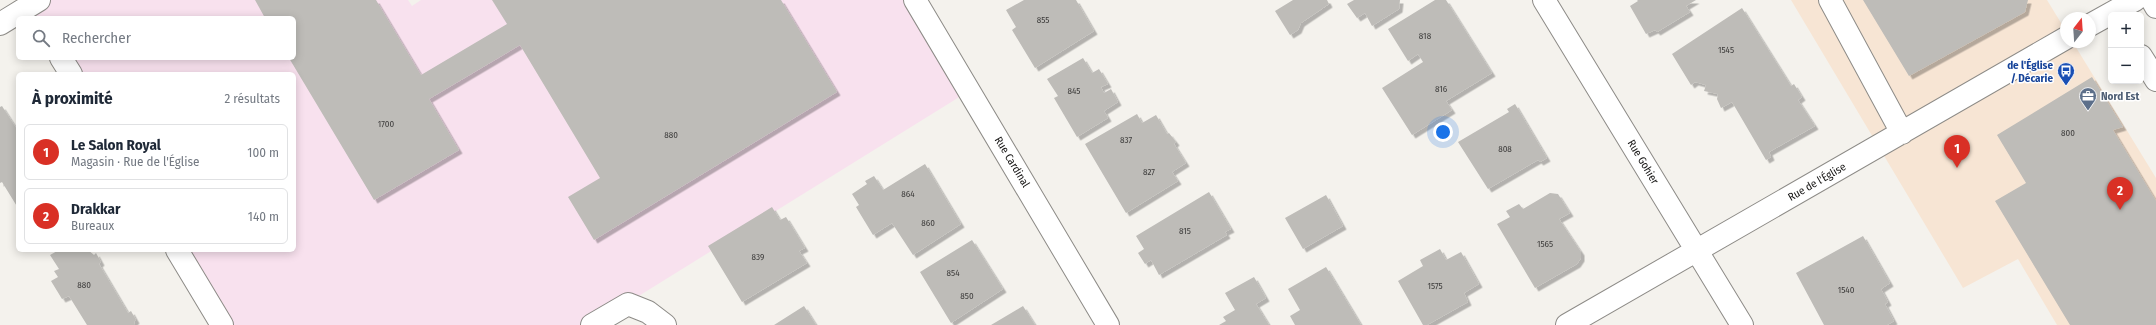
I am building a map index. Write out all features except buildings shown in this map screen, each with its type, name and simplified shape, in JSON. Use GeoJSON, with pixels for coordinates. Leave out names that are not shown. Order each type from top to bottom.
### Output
{"type":"FeatureCollection","features":[{"type":"Feature","properties":{"kind":"street","name":"Rue Cardinal"},"geometry":{"type":"LineString","coordinates":[[915,0],[1108,325]]}},
{"type":"Feature","properties":{"kind":"street","name":"Rue Gohier"},"geometry":{"type":"LineString","coordinates":[[1544,0],[1742,325]]}},
{"type":"Feature","properties":{"kind":"street"},"geometry":{"type":"LineString","coordinates":[[1830,0],[1902,133]]}},
{"type":"Feature","properties":{"kind":"street"},"geometry":{"type":"LineString","coordinates":[[2096,21],[2112,9],[2135,0]]}},
{"type":"Feature","properties":{"kind":"street"},"geometry":{"type":"LineString","coordinates":[[2152,0],[2156,7]]}},
{"type":"Feature","properties":{"kind":"street"},"geometry":{"type":"LineString","coordinates":[[0,24],[33,6]]}},
{"type":"Feature","properties":{"kind":"street","name":"Rue de l'Église"},"geometry":{"type":"LineString","coordinates":[[1567,325],[2060,41]]}},
{"type":"Feature","properties":{"kind":"street"},"geometry":{"type":"LineString","coordinates":[[62,60],[70,72]]}},
{"type":"Feature","properties":{"kind":"street"},"geometry":{"type":"LineString","coordinates":[[2144,61],[2156,80]]}},
{"type":"Feature","properties":{"kind":"street"},"geometry":{"type":"LineString","coordinates":[[178,252],[222,325]]}},
{"type":"Feature","properties":{"kind":"street"},"geometry":{"type":"LineString","coordinates":[[592,325],[628,304],[648,312],[665,325]]}},
{"type":"Feature","properties":{"kind":"shaded area"},"geometry":{"type":"Polygon","coordinates":[[[39,0],[408,0],[412,6],[421,0],[915,0],[969,91],[592,325],[222,325],[178,252],[296,252],[296,72],[70,72],[62,60],[296,60],[296,16],[36,16],[30,6],[39,0]]]}},
{"type":"Feature","properties":{"kind":"shaded area"},"geometry":{"type":"Polygon","coordinates":[[[1791,0],[2047,0],[2060,21],[2060,48],[2076,48],[2156,178],[2156,325],[2057,325],[2018,259],[1963,288],[1791,0]]]}},
{"type":"Feature","properties":{"kind":"place","name":"de l'Église / Décarie"},"geometry":{"type":"Point","coordinates":[2066,86]}},
{"type":"Feature","properties":{"kind":"place","name":"Nord Est"},"geometry":{"type":"Point","coordinates":[2088,111]}},
{"type":"Feature","properties":{"kind":"place","name":"Le Salon Royal"},"geometry":{"type":"Point","coordinates":[1957,168]}},
{"type":"Feature","properties":{"kind":"place","name":"Drakkar"},"geometry":{"type":"Point","coordinates":[2120,210]}}]}
